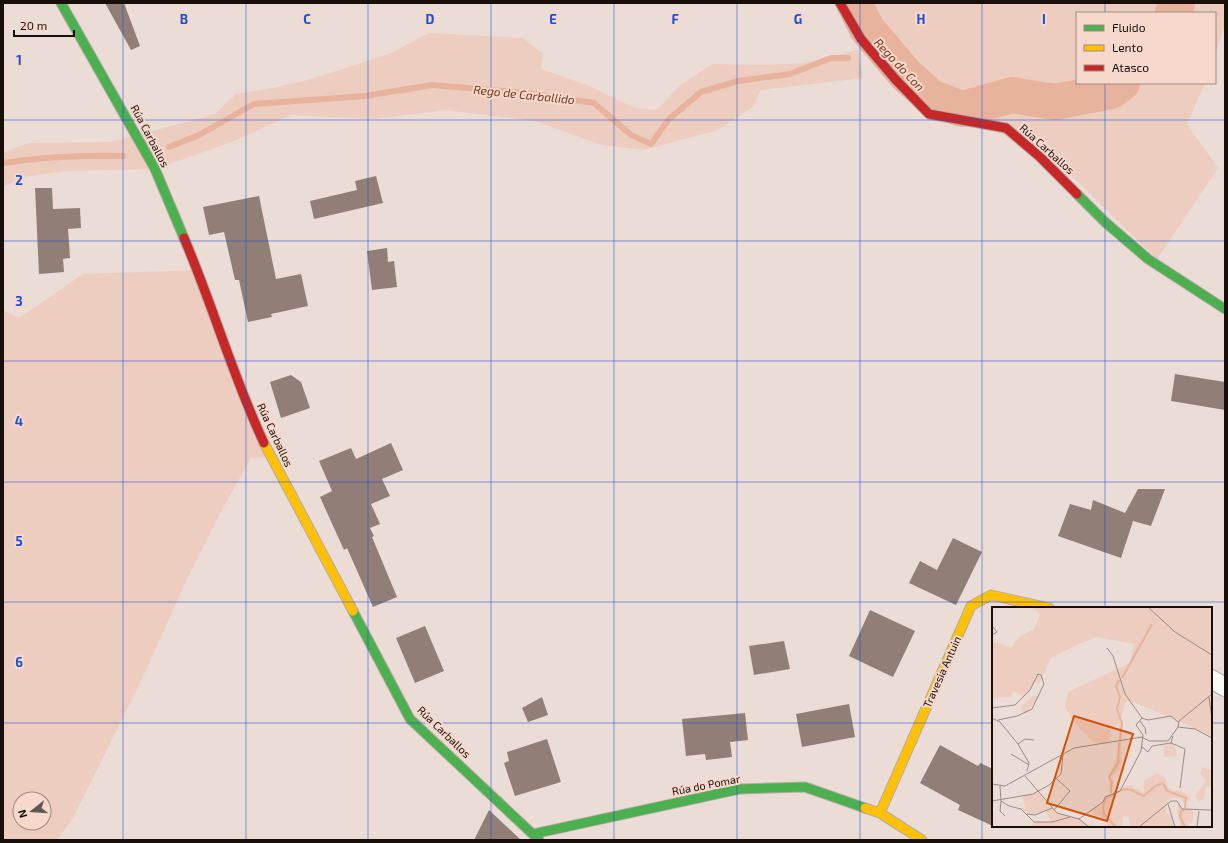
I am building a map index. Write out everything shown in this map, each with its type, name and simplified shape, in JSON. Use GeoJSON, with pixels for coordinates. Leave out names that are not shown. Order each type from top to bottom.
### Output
{"type":"FeatureCollection","features":[{"type":"Feature","properties":{"kind":"street","name":"Rúa Carballos"},"geometry":{"type":"LineString","coordinates":[[61,3],[155,169],[198,270],[252,417],[275,464],[410,719],[536,837]]}},
{"type":"Feature","properties":{"kind":"street","name":"Rúa Carballos"},"geometry":{"type":"LineString","coordinates":[[840,3],[861,39],[896,80],[929,114],[1006,128],[1039,156],[1105,222],[1148,259],[1225,309]]}},
{"type":"Feature","properties":{"kind":"street","name":"Travesia Antuin"},"geometry":{"type":"LineString","coordinates":[[880,813],[971,606],[991,595],[1045,607]]}},
{"type":"Feature","properties":{"kind":"street"},"geometry":{"type":"LineString","coordinates":[[1212,680],[1225,686]]}},
{"type":"Feature","properties":{"kind":"street","name":"Rúa do Pomar"},"geometry":{"type":"LineString","coordinates":[[536,837],[740,789],[805,787],[880,813],[922,840]]}},
{"type":"Feature","properties":{"kind":"shaded area"},"geometry":{"type":"Polygon","coordinates":[[[851,3],[1225,3],[1225,25],[1216,52],[1216,12],[1076,12],[1076,84],[1205,84],[1187,124],[1218,168],[1157,259],[1047,152],[933,106],[865,30],[851,3]]]}},
{"type":"Feature","properties":{"kind":"shaded area"},"geometry":{"type":"Polygon","coordinates":[[[429,33],[523,38],[543,54],[541,69],[587,85],[635,108],[657,110],[679,86],[713,64],[765,65],[804,63],[858,50],[863,78],[761,90],[753,107],[718,130],[644,150],[601,145],[535,121],[445,110],[373,119],[291,115],[232,142],[155,169],[66,171],[23,177],[3,187],[3,153],[28,143],[110,142],[215,114],[236,94],[308,80],[389,54],[429,33]]]}},
{"type":"Feature","properties":{"kind":"shaded area"},"geometry":{"type":"Polygon","coordinates":[[[198,270],[271,457],[251,458],[223,508],[187,579],[142,679],[74,816],[57,840],[3,840],[3,310],[19,318],[83,274],[198,270]]]}},
{"type":"Feature","properties":{"kind":"building"},"geometry":{"type":"Polygon","coordinates":[[[105,3],[124,3],[140,46],[131,50],[105,3]]]}},
{"type":"Feature","properties":{"kind":"building"},"geometry":{"type":"Polygon","coordinates":[[[376,176],[383,203],[314,219],[310,201],[357,190],[355,181],[376,176]]]}},
{"type":"Feature","properties":{"kind":"building"},"geometry":{"type":"Polygon","coordinates":[[[35,188],[52,188],[53,209],[80,208],[81,228],[68,229],[70,258],[63,259],[64,272],[39,274],[35,188]]]}},
{"type":"Feature","properties":{"kind":"building"},"geometry":{"type":"Polygon","coordinates":[[[259,196],[276,279],[301,274],[308,306],[271,314],[272,317],[248,322],[239,280],[235,280],[224,232],[209,235],[203,207],[259,196]]]}},
{"type":"Feature","properties":{"kind":"building"},"geometry":{"type":"Polygon","coordinates":[[[387,248],[388,262],[394,261],[397,287],[372,290],[367,251],[387,248]]]}},
{"type":"Feature","properties":{"kind":"building"},"geometry":{"type":"Polygon","coordinates":[[[1175,374],[1225,382],[1225,410],[1171,401],[1175,374]]]}},
{"type":"Feature","properties":{"kind":"building"},"geometry":{"type":"Polygon","coordinates":[[[291,375],[301,382],[310,408],[281,418],[270,382],[291,375]]]}},
{"type":"Feature","properties":{"kind":"building"},"geometry":{"type":"Polygon","coordinates":[[[391,443],[403,470],[382,479],[390,496],[371,504],[380,524],[370,528],[374,536],[372,537],[397,597],[373,607],[347,548],[344,550],[320,497],[332,491],[319,461],[351,448],[356,459],[391,443]]]}},
{"type":"Feature","properties":{"kind":"building"},"geometry":{"type":"Polygon","coordinates":[[[1138,489],[1165,489],[1151,526],[1133,521],[1121,558],[1058,536],[1070,504],[1091,510],[1093,500],[1125,513],[1138,489]]]}},
{"type":"Feature","properties":{"kind":"building"},"geometry":{"type":"Polygon","coordinates":[[[953,538],[982,552],[956,605],[909,583],[920,561],[937,570],[953,538]]]}},
{"type":"Feature","properties":{"kind":"building"},"geometry":{"type":"Polygon","coordinates":[[[870,610],[915,631],[893,677],[849,656],[870,610]]]}},
{"type":"Feature","properties":{"kind":"building"},"geometry":{"type":"Polygon","coordinates":[[[425,626],[444,671],[415,683],[396,638],[425,626]]]}},
{"type":"Feature","properties":{"kind":"building"},"geometry":{"type":"Polygon","coordinates":[[[784,641],[790,669],[754,675],[749,646],[784,641]]]}},
{"type":"Feature","properties":{"kind":"building"},"geometry":{"type":"Polygon","coordinates":[[[542,697],[548,715],[528,722],[522,708],[542,697]]]}},
{"type":"Feature","properties":{"kind":"building"},"geometry":{"type":"Polygon","coordinates":[[[849,704],[855,737],[802,747],[796,714],[849,704]]]}},
{"type":"Feature","properties":{"kind":"building"},"geometry":{"type":"Polygon","coordinates":[[[745,713],[748,740],[730,742],[732,757],[706,760],[705,754],[686,756],[682,719],[745,713]]]}},
{"type":"Feature","properties":{"kind":"building"},"geometry":{"type":"Polygon","coordinates":[[[547,739],[561,782],[515,796],[504,763],[509,761],[507,752],[547,739]]]}},
{"type":"Feature","properties":{"kind":"building"},"geometry":{"type":"Polygon","coordinates":[[[940,745],[978,766],[980,763],[992,769],[992,826],[958,810],[960,805],[920,783],[940,745]]]}},
{"type":"Feature","properties":{"kind":"building"},"geometry":{"type":"Polygon","coordinates":[[[489,810],[521,840],[474,840],[489,810]]]}},
{"type":"Feature","properties":{"kind":"waterway","name":"Rego do Con"},"geometry":{"type":"LineString","coordinates":[[854,3],[867,29],[906,75],[932,98],[962,109],[1012,95],[1055,102],[1111,91],[1121,84]]}},
{"type":"Feature","properties":{"kind":"waterway","name":"Rego do Con"},"geometry":{"type":"LineString","coordinates":[[1173,12],[1177,3]]}},
{"type":"Feature","properties":{"kind":"waterway","name":"Rego de Carballido"},"geometry":{"type":"LineString","coordinates":[[169,147],[199,135],[254,104],[365,96],[432,85],[527,93],[594,103],[631,135],[651,144],[669,119],[701,92],[738,81],[790,74],[831,58],[848,58]]}},
{"type":"Feature","properties":{"kind":"waterway","name":"Rego de Carballido"},"geometry":{"type":"LineString","coordinates":[[3,163],[63,157],[123,156]]}},
{"type":"Feature","properties":{"kind":"traffic: fast"},"geometry":{"type":"LineString","coordinates":[[61,3],[155,169],[184,238]]}},
{"type":"Feature","properties":{"kind":"traffic: fast"},"geometry":{"type":"LineString","coordinates":[[1077,194],[1105,222],[1148,259],[1225,309]]}},
{"type":"Feature","properties":{"kind":"traffic: fast"},"geometry":{"type":"LineString","coordinates":[[353,611],[410,719],[539,840]]}},
{"type":"Feature","properties":{"kind":"traffic: fast"},"geometry":{"type":"LineString","coordinates":[[533,834],[740,789],[805,787],[865,808]]}},
{"type":"Feature","properties":{"kind":"traffic: slow"},"geometry":{"type":"LineString","coordinates":[[264,443],[353,611]]}},
{"type":"Feature","properties":{"kind":"traffic: slow"},"geometry":{"type":"LineString","coordinates":[[880,813],[971,606],[991,595],[1045,607]]}},
{"type":"Feature","properties":{"kind":"traffic: slow"},"geometry":{"type":"LineString","coordinates":[[865,808],[880,813],[922,840]]}},
{"type":"Feature","properties":{"kind":"traffic: jam"},"geometry":{"type":"LineString","coordinates":[[840,3],[861,39],[896,80],[929,114],[1006,128],[1039,156],[1077,194]]}},
{"type":"Feature","properties":{"kind":"traffic: jam"},"geometry":{"type":"LineString","coordinates":[[184,238],[242,393],[264,443]]}}]}
